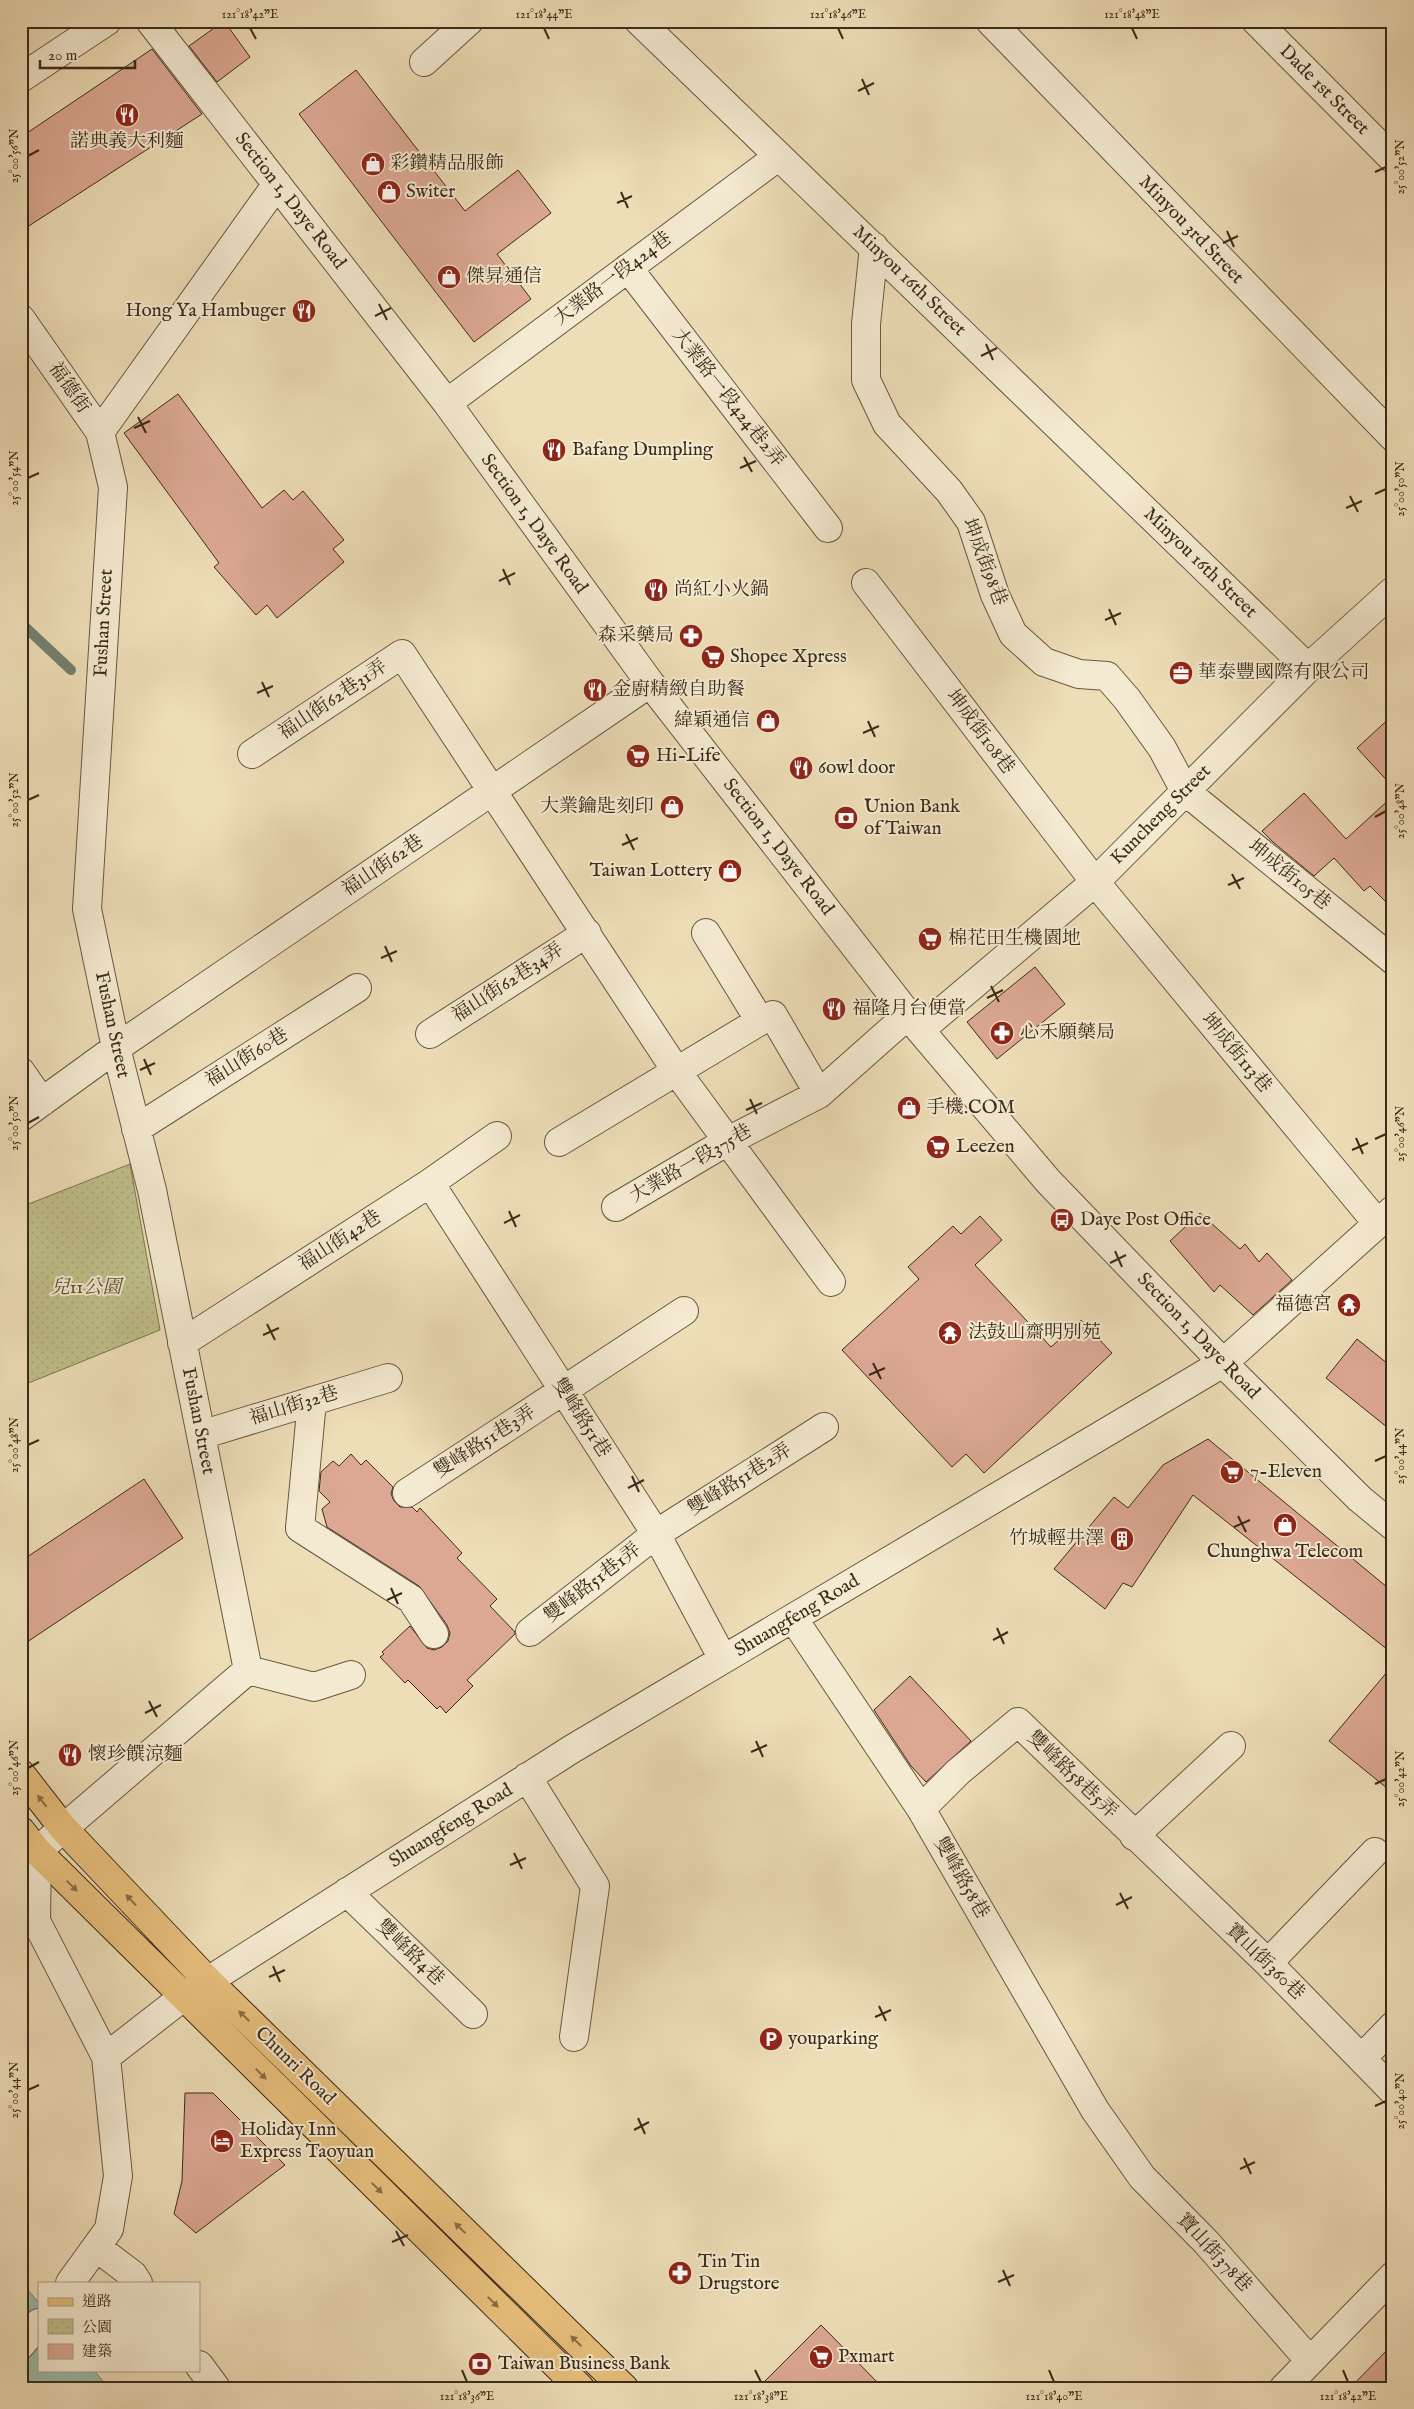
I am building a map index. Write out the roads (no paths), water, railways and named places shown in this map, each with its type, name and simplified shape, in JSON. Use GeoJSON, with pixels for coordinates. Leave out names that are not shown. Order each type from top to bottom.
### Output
{"type":"FeatureCollection","features":[{"type":"Feature","properties":{"kind":"main road","name":"Chunri Road"},"geometry":{"type":"LineString","coordinates":[[21,1774],[64,1828],[208,1981],[624,2388]]}},
{"type":"Feature","properties":{"kind":"main road","name":"Chunri Road"},"geometry":{"type":"LineString","coordinates":[[29,1841],[183,1997],[580,2388]]}},
{"type":"Feature","properties":{"kind":"street"},"geometry":{"type":"LineString","coordinates":[[21,78],[107,21]]}},
{"type":"Feature","properties":{"kind":"street","name":"Section 1, Daye Road"},"geometry":{"type":"LineString","coordinates":[[150,21],[447,403],[650,683],[914,1023],[1048,1181],[1223,1363],[1360,1499],[1393,1526]]}},
{"type":"Feature","properties":{"kind":"street"},"geometry":{"type":"LineString","coordinates":[[424,62],[469,21]]}},
{"type":"Feature","properties":{"kind":"street","name":"Minyou 16th Street"},"geometry":{"type":"LineString","coordinates":[[638,21],[1308,668]]}},
{"type":"Feature","properties":{"kind":"street","name":"Minyou 3rd Street"},"geometry":{"type":"LineString","coordinates":[[990,21],[1059,95],[1393,437]]}},
{"type":"Feature","properties":{"kind":"street","name":"Dade 1st Street"},"geometry":{"type":"LineString","coordinates":[[1258,22],[1393,159]]}},
{"type":"Feature","properties":{"kind":"street","name":"大業路一段424巷"},"geometry":{"type":"LineString","coordinates":[[447,403],[779,156]]}},
{"type":"Feature","properties":{"kind":"street"},"geometry":{"type":"LineString","coordinates":[[100,432],[277,184]]}},
{"type":"Feature","properties":{"kind":"street","name":"坤成街98巷"},"geometry":{"type":"LineString","coordinates":[[874,247],[866,324],[866,380],[887,424],[949,491],[971,522],[995,595],[1013,634],[1044,662],[1079,674],[1107,676],[1127,699],[1162,748],[1185,790]]}},
{"type":"Feature","properties":{"kind":"street","name":"大業路一段424巷2弄"},"geometry":{"type":"LineString","coordinates":[[628,268],[828,528]]}},
{"type":"Feature","properties":{"kind":"street","name":"福德街"},"geometry":{"type":"LineString","coordinates":[[21,319],[100,432]]}},
{"type":"Feature","properties":{"kind":"street","name":"Fushan Street"},"geometry":{"type":"LineString","coordinates":[[100,432],[113,487],[87,909],[116,1048],[152,1190],[248,1670]]}},
{"type":"Feature","properties":{"kind":"street","name":"坤成街108巷"},"geometry":{"type":"LineString","coordinates":[[866,583],[1095,882]]}},
{"type":"Feature","properties":{"kind":"street","name":"Kuncheng Street"},"geometry":{"type":"LineString","coordinates":[[914,1023],[1095,882],[1308,668],[1393,591]]}},
{"type":"Feature","properties":{"kind":"street","name":"福山街62巷31弄"},"geometry":{"type":"LineString","coordinates":[[252,754],[402,654],[492,792]]}},
{"type":"Feature","properties":{"kind":"street","name":"福山街62巷"},"geometry":{"type":"LineString","coordinates":[[31,1109],[116,1048],[650,683]]}},
{"type":"Feature","properties":{"kind":"street","name":"坤成街105巷"},"geometry":{"type":"LineString","coordinates":[[1185,790],[1393,960]]}},
{"type":"Feature","properties":{"kind":"street"},"geometry":{"type":"LineString","coordinates":[[492,792],[587,933],[677,1072],[726,1142],[832,1282]]}},
{"type":"Feature","properties":{"kind":"street","name":"坤成街113巷"},"geometry":{"type":"LineString","coordinates":[[1095,882],[1385,1217]]}},
{"type":"Feature","properties":{"kind":"street","name":"福山街62巷34弄"},"geometry":{"type":"LineString","coordinates":[[430,1034],[587,933]]}},
{"type":"Feature","properties":{"kind":"street"},"geometry":{"type":"LineString","coordinates":[[706,933],[760,1021]]}},
{"type":"Feature","properties":{"kind":"street","name":"福山街60巷"},"geometry":{"type":"LineString","coordinates":[[136,1129],[357,988]]}},
{"type":"Feature","properties":{"kind":"street"},"geometry":{"type":"LineString","coordinates":[[559,1142],[773,1015],[819,1094]]}},
{"type":"Feature","properties":{"kind":"street","name":"大業路一段375巷"},"geometry":{"type":"LineString","coordinates":[[616,1207],[726,1142],[819,1094],[914,1023]]}},
{"type":"Feature","properties":{"kind":"street"},"geometry":{"type":"LineString","coordinates":[[21,1072],[31,1109]]}},
{"type":"Feature","properties":{"kind":"street","name":"福山街42巷"},"geometry":{"type":"LineString","coordinates":[[182,1343],[430,1183],[496,1136]]}},
{"type":"Feature","properties":{"kind":"street","name":"雙峰路51巷"},"geometry":{"type":"LineString","coordinates":[[430,1183],[656,1534],[723,1659]]}},
{"type":"Feature","properties":{"kind":"street","name":"Shuangfeng Road"},"geometry":{"type":"LineString","coordinates":[[106,2057],[183,1997],[527,1778],[723,1659],[1223,1363],[1385,1217]]}},
{"type":"Feature","properties":{"kind":"street","name":"雙峰路51巷3弄"},"geometry":{"type":"LineString","coordinates":[[407,1493],[684,1311]]}},
{"type":"Feature","properties":{"kind":"street","name":"福山街32巷"},"geometry":{"type":"LineString","coordinates":[[201,1435],[388,1378]]}},
{"type":"Feature","properties":{"kind":"street"},"geometry":{"type":"LineString","coordinates":[[312,1401],[300,1528],[411,1599],[434,1634]]}},
{"type":"Feature","properties":{"kind":"street","name":"雙峰路51巷2弄"},"geometry":{"type":"LineString","coordinates":[[656,1534],[824,1427]]}},
{"type":"Feature","properties":{"kind":"street","name":"雙峰路51巷1弄"},"geometry":{"type":"LineString","coordinates":[[530,1632],[656,1534]]}},
{"type":"Feature","properties":{"kind":"street","name":"雙峰路58巷"},"geometry":{"type":"LineString","coordinates":[[792,1618],[921,1809],[1095,2110],[1119,2145]]}},
{"type":"Feature","properties":{"kind":"street"},"geometry":{"type":"LineString","coordinates":[[71,2282],[109,2228],[118,2176],[106,2057],[29,1912],[29,1841],[64,1828],[248,1670],[314,1687],[352,1675]]}},
{"type":"Feature","properties":{"kind":"street","name":"雙峰路58巷5弄"},"geometry":{"type":"LineString","coordinates":[[921,1809],[958,1772],[1018,1722],[1134,1836]]}},
{"type":"Feature","properties":{"kind":"street"},"geometry":{"type":"LineString","coordinates":[[1134,1836],[1231,1746]]}},
{"type":"Feature","properties":{"kind":"street"},"geometry":{"type":"LineString","coordinates":[[527,1778],[595,1886],[574,2037]]}},
{"type":"Feature","properties":{"kind":"street","name":"寶山街360巷"},"geometry":{"type":"LineString","coordinates":[[1134,1836],[1268,1963],[1393,2091]]}},
{"type":"Feature","properties":{"kind":"street"},"geometry":{"type":"LineString","coordinates":[[1268,1963],[1375,1852]]}},
{"type":"Feature","properties":{"kind":"street","name":"雙峰路4巷"},"geometry":{"type":"LineString","coordinates":[[347,1892],[473,2014]]}},
{"type":"Feature","properties":{"kind":"street"},"geometry":{"type":"LineString","coordinates":[[1362,2058],[1393,2026]]}},
{"type":"Feature","properties":{"kind":"street","name":"寶山街378巷"},"geometry":{"type":"LineString","coordinates":[[1119,2145],[1142,2177],[1207,2243],[1310,2361]]}},
{"type":"Feature","properties":{"kind":"street"},"geometry":{"type":"LineString","coordinates":[[96,2247],[133,2275],[137,2282]]}},
{"type":"Feature","properties":{"kind":"street"},"geometry":{"type":"LineString","coordinates":[[1284,2388],[1393,2276]]}},
{"type":"Feature","properties":{"kind":"street"},"geometry":{"type":"LineString","coordinates":[[21,2345],[38,2324]]}},
{"type":"Feature","properties":{"kind":"street"},"geometry":{"type":"LineString","coordinates":[[200,2365],[216,2388]]}},
{"type":"Feature","properties":{"kind":"waterway"},"geometry":{"type":"LineString","coordinates":[[21,623],[71,670]]}},
{"type":"Feature","properties":{"kind":"place","name":"諾典義大利麵"},"geometry":{"type":"Point","coordinates":[127,115]}},
{"type":"Feature","properties":{"kind":"place","name":"彩鑽精品服飾"},"geometry":{"type":"Point","coordinates":[373,164]}},
{"type":"Feature","properties":{"kind":"place","name":"Switer"},"geometry":{"type":"Point","coordinates":[389,192]}},
{"type":"Feature","properties":{"kind":"place","name":"傑昇通信"},"geometry":{"type":"Point","coordinates":[449,277]}},
{"type":"Feature","properties":{"kind":"place","name":"Hong Ya Hambuger"},"geometry":{"type":"Point","coordinates":[304,311]}},
{"type":"Feature","properties":{"kind":"place","name":"Bafang Dumpling"},"geometry":{"type":"Point","coordinates":[554,450]}},
{"type":"Feature","properties":{"kind":"place","name":"尚紅小火鍋"},"geometry":{"type":"Point","coordinates":[656,590]}},
{"type":"Feature","properties":{"kind":"place","name":"森采藥局"},"geometry":{"type":"Point","coordinates":[691,636]}},
{"type":"Feature","properties":{"kind":"place","name":"Shopee Xpress"},"geometry":{"type":"Point","coordinates":[713,657]}},
{"type":"Feature","properties":{"kind":"place","name":"華泰豐國際有限公司"},"geometry":{"type":"Point","coordinates":[1181,673]}},
{"type":"Feature","properties":{"kind":"place","name":"金廚精緻自助餐"},"geometry":{"type":"Point","coordinates":[595,690]}},
{"type":"Feature","properties":{"kind":"place","name":"緯穎通信"},"geometry":{"type":"Point","coordinates":[768,721]}},
{"type":"Feature","properties":{"kind":"place","name":"Hi-Life"},"geometry":{"type":"Point","coordinates":[638,756]}},
{"type":"Feature","properties":{"kind":"place","name":"6owl door"},"geometry":{"type":"Point","coordinates":[801,768]}},
{"type":"Feature","properties":{"kind":"place","name":"大業鑰匙刻印"},"geometry":{"type":"Point","coordinates":[672,807]}},
{"type":"Feature","properties":{"kind":"place","name":"Union Bank of Taiwan"},"geometry":{"type":"Point","coordinates":[846,818]}},
{"type":"Feature","properties":{"kind":"place","name":"Taiwan Lottery"},"geometry":{"type":"Point","coordinates":[730,871]}},
{"type":"Feature","properties":{"kind":"place","name":"棉花田生機園地"},"geometry":{"type":"Point","coordinates":[930,939]}},
{"type":"Feature","properties":{"kind":"place","name":"福隆月台便當"},"geometry":{"type":"Point","coordinates":[834,1009]}},
{"type":"Feature","properties":{"kind":"place","name":"心禾願藥局"},"geometry":{"type":"Point","coordinates":[1002,1033]}},
{"type":"Feature","properties":{"kind":"place","name":"手機.COM"},"geometry":{"type":"Point","coordinates":[909,1108]}},
{"type":"Feature","properties":{"kind":"place","name":"Leezen"},"geometry":{"type":"Point","coordinates":[938,1147]}},
{"type":"Feature","properties":{"kind":"place","name":"Daye Post Office"},"geometry":{"type":"Point","coordinates":[1062,1220]}},
{"type":"Feature","properties":{"kind":"place","name":"福德宮"},"geometry":{"type":"Point","coordinates":[1349,1305]}},
{"type":"Feature","properties":{"kind":"place","name":"法鼓山齋明別苑"},"geometry":{"type":"Point","coordinates":[950,1333]}},
{"type":"Feature","properties":{"kind":"place","name":"7-Eleven"},"geometry":{"type":"Point","coordinates":[1232,1472]}},
{"type":"Feature","properties":{"kind":"place","name":"Chunghwa Telecom"},"geometry":{"type":"Point","coordinates":[1285,1525]}},
{"type":"Feature","properties":{"kind":"place","name":"竹城輕井澤"},"geometry":{"type":"Point","coordinates":[1122,1539]}},
{"type":"Feature","properties":{"kind":"place","name":"懷珍饌涼麵"},"geometry":{"type":"Point","coordinates":[70,1755]}},
{"type":"Feature","properties":{"kind":"place","name":"youparking"},"geometry":{"type":"Point","coordinates":[771,2039]}},
{"type":"Feature","properties":{"kind":"place","name":"Holiday Inn Express Taoyuan"},"geometry":{"type":"Point","coordinates":[222,2141]}},
{"type":"Feature","properties":{"kind":"place","name":"Tin Tin Drugstore"},"geometry":{"type":"Point","coordinates":[680,2273]}},
{"type":"Feature","properties":{"kind":"place","name":"Pxmart"},"geometry":{"type":"Point","coordinates":[821,2357]}},
{"type":"Feature","properties":{"kind":"place","name":"Taiwan Business Bank"},"geometry":{"type":"Point","coordinates":[480,2364]}},
{"type":"Feature","properties":{"kind":"park label","name":"兒11公園"},"geometry":{"type":"Point","coordinates":[86,1288]}}]}
